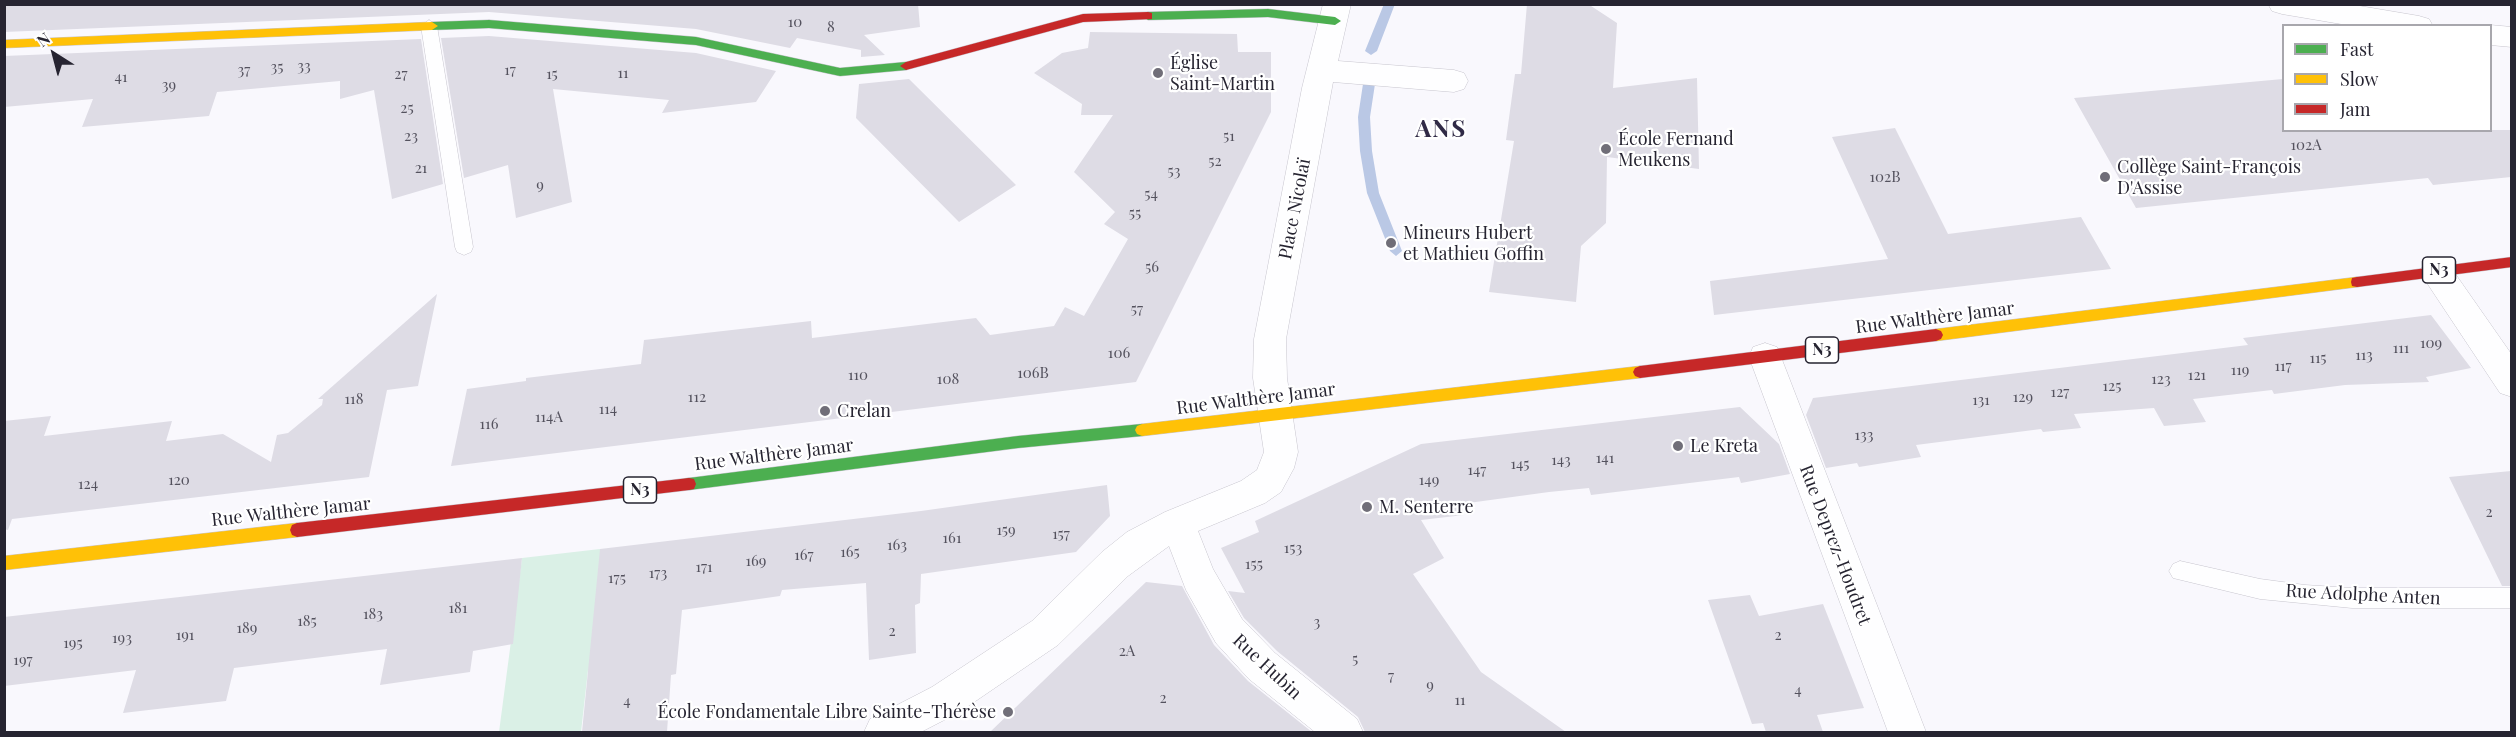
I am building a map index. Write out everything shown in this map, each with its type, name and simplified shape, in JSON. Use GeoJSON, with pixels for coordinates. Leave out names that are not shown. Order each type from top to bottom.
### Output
{"type":"FeatureCollection","features":[{"type":"Feature","properties":{"kind":"main road"},"geometry":{"type":"LineString","coordinates":[[4,44],[489,24],[696,41],[840,72],[903,67],[1083,18],[1336,13]]}},
{"type":"Feature","properties":{"kind":"main road","name":"Rue Walthère Jamar"},"geometry":{"type":"LineString","coordinates":[[4,563],[586,497],[1018,442],[1275,415],[1765,357],[2511,261]]}},
{"type":"Feature","properties":{"kind":"street"},"geometry":{"type":"LineString","coordinates":[[2282,4],[2349,17],[2403,24]]}},
{"type":"Feature","properties":{"kind":"street","name":"Place Nicolaï"},"geometry":{"type":"LineString","coordinates":[[883,732],[945,700],[1015,656],[1045,633],[1115,564],[1140,544],[1177,523],[1252,492],[1269,481],[1277,468],[1281,452],[1270,378],[1270,339],[1322,70],[1336,13]]}},
{"type":"Feature","properties":{"kind":"street"},"geometry":{"type":"LineString","coordinates":[[2492,35],[2511,37]]}},
{"type":"Feature","properties":{"kind":"street"},"geometry":{"type":"LineString","coordinates":[[1322,70],[1454,81]]}},
{"type":"Feature","properties":{"kind":"street"},"geometry":{"type":"LineString","coordinates":[[2436,271],[2511,383]]}},
{"type":"Feature","properties":{"kind":"street","name":"Rue Deprez-Houdret"},"geometry":{"type":"LineString","coordinates":[[1765,357],[1906,732]]}},
{"type":"Feature","properties":{"kind":"street","name":"Rue Hubin"},"geometry":{"type":"LineString","coordinates":[[1177,523],[1199,578],[1229,631],[1262,666],[1344,732]]}},
{"type":"Feature","properties":{"kind":"lane"},"geometry":{"type":"LineString","coordinates":[[429,26],[464,247]]}},
{"type":"Feature","properties":{"kind":"lane","name":"Rue Adolphe Anten"},"geometry":{"type":"LineString","coordinates":[[2180,572],[2260,589],[2305,595],[2352,598],[2511,598]]}},
{"type":"Feature","properties":{"kind":"green space"},"geometry":{"type":"Polygon","coordinates":[[[600,549],[625,662],[588,670],[581,732],[499,732],[522,558],[600,549]]]}},
{"type":"Feature","properties":{"kind":"building"},"geometry":{"type":"Polygon","coordinates":[[[4,4],[918,4],[920,27],[864,35],[885,55],[861,57],[861,50],[797,38],[790,48],[696,29],[489,12],[4,32],[4,4]]]}},
{"type":"Feature","properties":{"kind":"building","name":"École Fernand Meukens"},"geometry":{"type":"Polygon","coordinates":[[[1527,4],[1588,4],[1617,23],[1613,88],[1697,78],[1699,169],[1607,157],[1606,223],[1581,246],[1576,302],[1489,292],[1514,141],[1506,140],[1515,74],[1521,74],[1527,4]]]}},
{"type":"Feature","properties":{"kind":"building"},"geometry":{"type":"Polygon","coordinates":[[[1090,32],[1237,34],[1238,52],[1271,52],[1271,112],[1136,382],[451,466],[467,389],[526,381],[526,378],[641,364],[644,340],[811,321],[812,338],[976,318],[990,335],[1054,326],[1065,307],[1084,316],[1128,239],[1104,224],[1115,212],[1074,172],[1113,115],[1081,115],[1082,104],[1034,73],[1062,53],[1088,48],[1090,32]]]}},
{"type":"Feature","properties":{"kind":"building"},"geometry":{"type":"Polygon","coordinates":[[[489,36],[696,53],[776,71],[756,102],[662,113],[669,100],[553,89],[572,202],[516,218],[508,165],[464,178],[441,38],[489,36]]]}},
{"type":"Feature","properties":{"kind":"building"},"geometry":{"type":"Polygon","coordinates":[[[421,39],[443,184],[392,199],[374,90],[340,99],[340,81],[217,92],[209,116],[82,127],[93,99],[4,107],[4,56],[421,39]]]}},
{"type":"Feature","properties":{"kind":"building"},"geometry":{"type":"Polygon","coordinates":[[[909,79],[1016,185],[959,222],[856,118],[859,84],[909,79]]]}},
{"type":"Feature","properties":{"kind":"building"},"geometry":{"type":"Polygon","coordinates":[[[2282,79],[2282,132],[2492,132],[2492,130],[2511,130],[2511,177],[2433,185],[2428,178],[2136,208],[2074,98],[2282,79]]]}},
{"type":"Feature","properties":{"kind":"building"},"geometry":{"type":"Polygon","coordinates":[[[1895,128],[1948,234],[2081,217],[2111,269],[1714,315],[1710,281],[1888,259],[1832,137],[1895,128]]]}},
{"type":"Feature","properties":{"kind":"building"},"geometry":{"type":"Polygon","coordinates":[[[437,294],[418,386],[387,390],[369,477],[12,519],[8,530],[4,529],[4,421],[51,416],[44,436],[172,421],[166,441],[223,434],[271,462],[277,435],[288,433],[322,405],[323,399],[318,399],[437,294]]]}},
{"type":"Feature","properties":{"kind":"building"},"geometry":{"type":"Polygon","coordinates":[[[2431,315],[2471,368],[2426,377],[2429,382],[2345,385],[2274,394],[2272,390],[2193,399],[2206,422],[2164,426],[2154,408],[2074,414],[2081,428],[2043,432],[2041,429],[1916,445],[1921,457],[1859,467],[1857,463],[1826,468],[1806,415],[1813,398],[2248,345],[2243,338],[2431,315]]]}},
{"type":"Feature","properties":{"kind":"building"},"geometry":{"type":"Polygon","coordinates":[[[1740,407],[1779,444],[1790,474],[1741,483],[1739,477],[1591,495],[1589,488],[1549,492],[1461,504],[1464,515],[1421,520],[1444,558],[1413,574],[1481,672],[1566,732],[1365,732],[1358,717],[1277,651],[1244,618],[1228,591],[1245,593],[1221,548],[1259,532],[1255,521],[1421,444],[1740,407]]]}},
{"type":"Feature","properties":{"kind":"building"},"geometry":{"type":"Polygon","coordinates":[[[2511,471],[2511,586],[2502,586],[2449,477],[2511,471]]]}},
{"type":"Feature","properties":{"kind":"building"},"geometry":{"type":"Polygon","coordinates":[[[1107,485],[1110,516],[1076,552],[921,574],[920,603],[915,605],[916,653],[869,660],[866,583],[782,590],[780,596],[682,610],[676,674],[671,675],[667,732],[582,732],[600,549],[921,511],[1107,485]]]}},
{"type":"Feature","properties":{"kind":"building"},"geometry":{"type":"Polygon","coordinates":[[[522,558],[513,644],[473,651],[470,672],[380,685],[387,649],[234,668],[226,701],[123,713],[136,670],[4,686],[4,617],[522,558]]]}},
{"type":"Feature","properties":{"kind":"building"},"geometry":{"type":"Polygon","coordinates":[[[1146,582],[1182,586],[1214,645],[1248,681],[1312,732],[990,732],[1146,582]]]}},
{"type":"Feature","properties":{"kind":"building"},"geometry":{"type":"Polygon","coordinates":[[[1750,595],[1759,616],[1823,604],[1864,708],[1817,715],[1823,732],[1766,732],[1763,723],[1752,724],[1708,600],[1750,595]]]}},
{"type":"Feature","properties":{"kind":"waterway"},"geometry":{"type":"LineString","coordinates":[[1371,51],[1390,4]]}},
{"type":"Feature","properties":{"kind":"waterway"},"geometry":{"type":"LineString","coordinates":[[1369,84],[1364,117],[1366,151],[1373,193],[1396,251]]}},
{"type":"Feature","properties":{"kind":"traffic: fast"},"geometry":{"type":"LineString","coordinates":[[1148,16],[1268,13],[1335,21]]}},
{"type":"Feature","properties":{"kind":"traffic: fast"},"geometry":{"type":"LineString","coordinates":[[432,26],[489,24],[696,41],[840,72],[906,66]]}},
{"type":"Feature","properties":{"kind":"traffic: fast"},"geometry":{"type":"LineString","coordinates":[[689,484],[1018,442],[1142,430]]}},
{"type":"Feature","properties":{"kind":"traffic: slow"},"geometry":{"type":"LineString","coordinates":[[4,44],[432,26]]}},
{"type":"Feature","properties":{"kind":"traffic: slow"},"geometry":{"type":"LineString","coordinates":[[1936,335],[2357,282]]}},
{"type":"Feature","properties":{"kind":"traffic: slow"},"geometry":{"type":"LineString","coordinates":[[1142,430],[1640,372]]}},
{"type":"Feature","properties":{"kind":"traffic: slow"},"geometry":{"type":"LineString","coordinates":[[4,563],[297,530]]}},
{"type":"Feature","properties":{"kind":"traffic: jam"},"geometry":{"type":"LineString","coordinates":[[906,66],[1083,18],[1148,16]]}},
{"type":"Feature","properties":{"kind":"traffic: jam"},"geometry":{"type":"LineString","coordinates":[[2357,282],[2512,262]]}},
{"type":"Feature","properties":{"kind":"traffic: jam"},"geometry":{"type":"LineString","coordinates":[[1640,372],[1936,335]]}},
{"type":"Feature","properties":{"kind":"traffic: jam"},"geometry":{"type":"LineString","coordinates":[[297,530],[689,484]]}},
{"type":"Feature","properties":{"kind":"place","name":"Église Saint-Martin"},"geometry":{"type":"Point","coordinates":[1158,73]}},
{"type":"Feature","properties":{"kind":"place","name":"École Fernand Meukens"},"geometry":{"type":"Point","coordinates":[1606,149]}},
{"type":"Feature","properties":{"kind":"place","name":"Collège Saint-François D'Assise"},"geometry":{"type":"Point","coordinates":[2105,177]}},
{"type":"Feature","properties":{"kind":"place","name":"Mineurs Hubert et Mathieu Goffin"},"geometry":{"type":"Point","coordinates":[1391,243]}},
{"type":"Feature","properties":{"kind":"place","name":"Crelan"},"geometry":{"type":"Point","coordinates":[825,411]}},
{"type":"Feature","properties":{"kind":"place","name":"Le Kreta"},"geometry":{"type":"Point","coordinates":[1678,446]}},
{"type":"Feature","properties":{"kind":"place","name":"M. Senterre"},"geometry":{"type":"Point","coordinates":[1367,507]}},
{"type":"Feature","properties":{"kind":"place","name":"École Fondamentale Libre Sainte-Thérèse"},"geometry":{"type":"Point","coordinates":[1008,712]}},
{"type":"Feature","properties":{"kind":"district","name":"ANS"},"geometry":{"type":"Point","coordinates":[1441,130]}}]}
